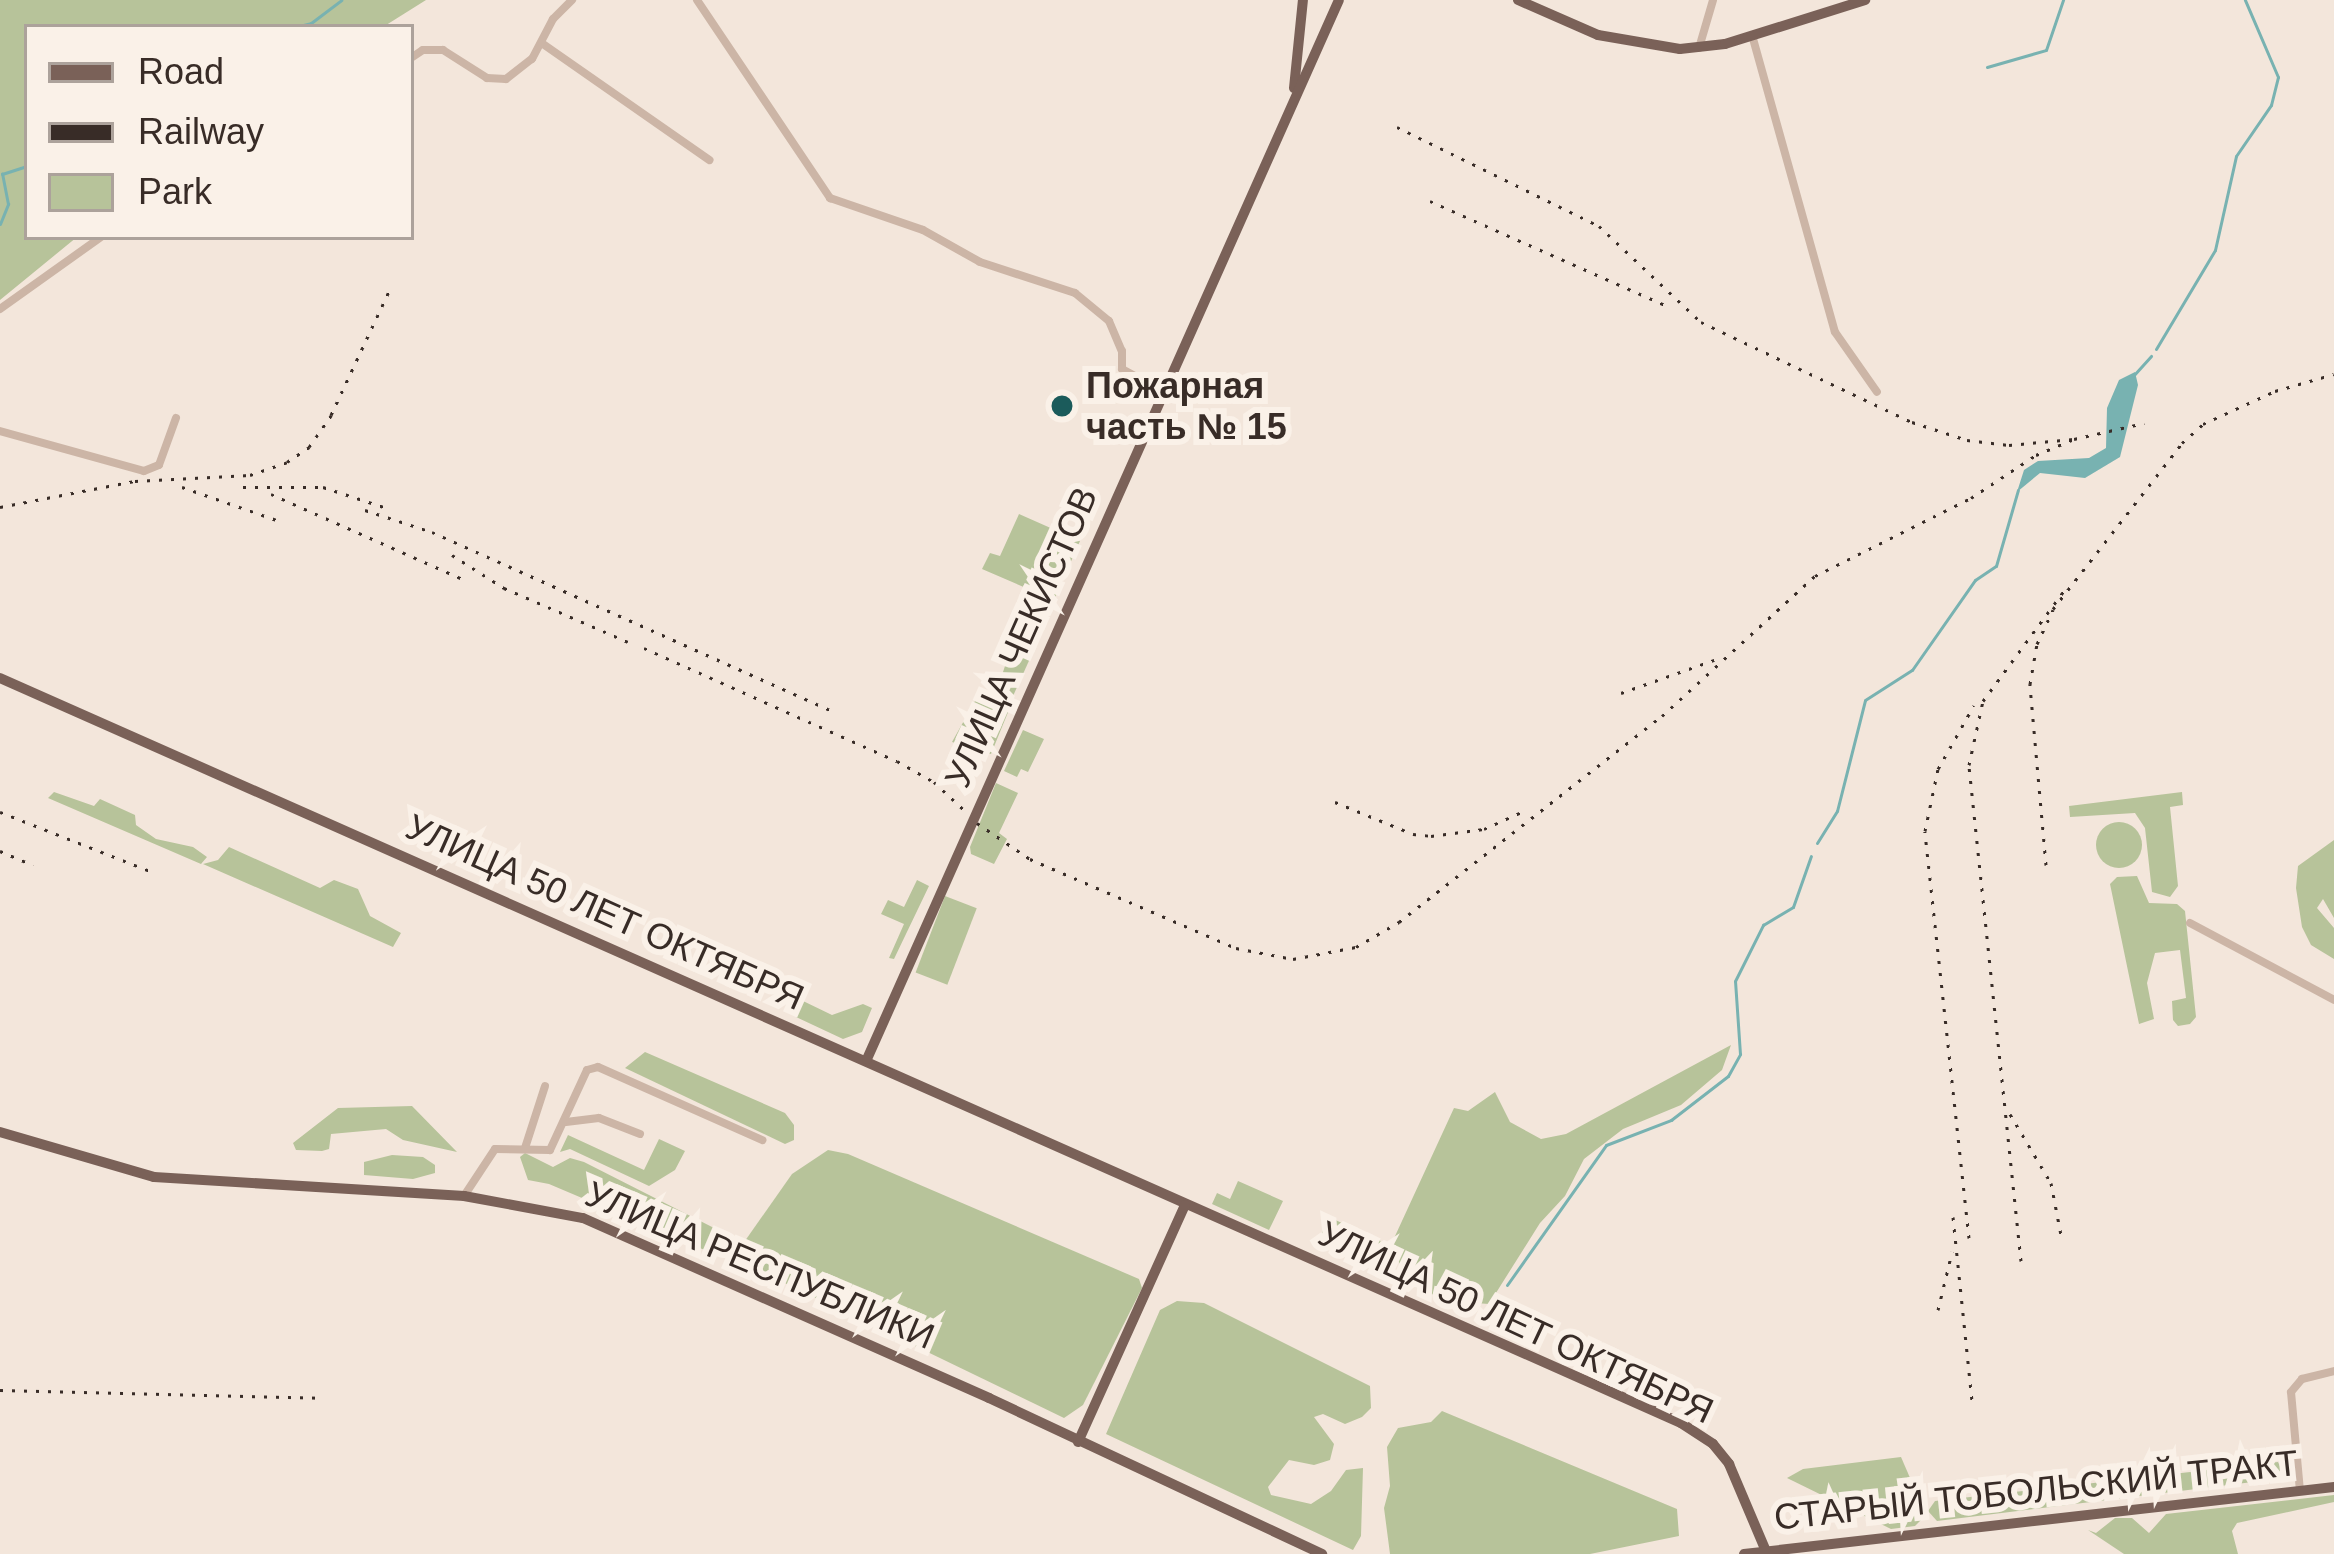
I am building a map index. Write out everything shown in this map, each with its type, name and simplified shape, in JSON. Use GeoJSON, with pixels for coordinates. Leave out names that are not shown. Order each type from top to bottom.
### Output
{"type":"FeatureCollection","features":[{"type":"Feature","properties":{"kind":"main road"},"geometry":{"type":"LineString","coordinates":[[1289,109],[1303,0]]}},
{"type":"Feature","properties":{"kind":"main road"},"geometry":{"type":"LineString","coordinates":[[1289,109],[1339,0]]}},
{"type":"Feature","properties":{"kind":"main road"},"geometry":{"type":"LineString","coordinates":[[1518,0],[1598,35],[1636,45],[1699,48],[1865,0]]}},
{"type":"Feature","properties":{"kind":"main road"},"geometry":{"type":"LineString","coordinates":[[1304,14],[1322,23],[1330,20]]}},
{"type":"Feature","properties":{"kind":"main road","name":"УЛИЦА ЧЕКИСТОВ"},"geometry":{"type":"LineString","coordinates":[[867,1059],[1289,109]]}},
{"type":"Feature","properties":{"kind":"main road","name":"УЛИЦА 50 ЛЕТ ОКТЯБРЯ"},"geometry":{"type":"LineString","coordinates":[[0,678],[1695,1430],[1718,1448],[1738,1478],[1766,1551]]}},
{"type":"Feature","properties":{"kind":"main road","name":"УЛИЦА РЕСПУБЛИКИ"},"geometry":{"type":"LineString","coordinates":[[0,1132],[154,1178],[464,1196],[536,1206],[606,1226],[1322,1554]]}},
{"type":"Feature","properties":{"kind":"main road"},"geometry":{"type":"LineString","coordinates":[[1078,1442],[1185,1205]]}},
{"type":"Feature","properties":{"kind":"main road","name":"СТАРЫЙ ТОБОЛЬСКИЙ ТРАКТ"},"geometry":{"type":"LineString","coordinates":[[1744,1554],[2334,1487]]}},
{"type":"Feature","properties":{"kind":"street"},"geometry":{"type":"LineString","coordinates":[[414,56],[423,50],[443,50],[498,80],[523,68],[543,44],[553,20],[572,0]]}},
{"type":"Feature","properties":{"kind":"street"},"geometry":{"type":"LineString","coordinates":[[697,0],[830,198],[923,230],[980,262],[1075,293],[1109,321],[1122,351],[1122,369],[1164,392]]}},
{"type":"Feature","properties":{"kind":"street"},"geometry":{"type":"LineString","coordinates":[[1699,48],[1713,0]]}},
{"type":"Feature","properties":{"kind":"street"},"geometry":{"type":"LineString","coordinates":[[1752,34],[1835,332],[1877,392]]}},
{"type":"Feature","properties":{"kind":"street"},"geometry":{"type":"LineString","coordinates":[[543,44],[709,160]]}},
{"type":"Feature","properties":{"kind":"street"},"geometry":{"type":"LineString","coordinates":[[0,309],[97,240]]}},
{"type":"Feature","properties":{"kind":"street"},"geometry":{"type":"LineString","coordinates":[[0,431],[144,471],[159,465],[176,418]]}},
{"type":"Feature","properties":{"kind":"street"},"geometry":{"type":"LineString","coordinates":[[2190,923],[2334,1000]]}},
{"type":"Feature","properties":{"kind":"street"},"geometry":{"type":"LineString","coordinates":[[464,1196],[495,1149],[550,1150],[587,1070],[608,1067],[762,1140]]}},
{"type":"Feature","properties":{"kind":"street"},"geometry":{"type":"LineString","coordinates":[[525,1148],[545,1086]]}},
{"type":"Feature","properties":{"kind":"street"},"geometry":{"type":"LineString","coordinates":[[566,1122],[599,1118],[640,1134]]}},
{"type":"Feature","properties":{"kind":"street"},"geometry":{"type":"LineString","coordinates":[[2300,1491],[2291,1392],[2302,1379],[2334,1371]]}},
{"type":"Feature","properties":{"kind":"green space"},"geometry":{"type":"Polygon","coordinates":[[[0,0],[426,0],[388,24],[24,24],[24,240],[73,240],[0,300],[0,0]]]}},
{"type":"Feature","properties":{"kind":"green space"},"geometry":{"type":"Polygon","coordinates":[[[1019,514],[1080,541],[1054,600],[982,569],[990,553],[1000,556],[1019,514]]]}},
{"type":"Feature","properties":{"kind":"green space"},"geometry":{"type":"Polygon","coordinates":[[[1016,633],[1037,643],[1013,696],[1005,690],[1003,672],[1016,633]]]}},
{"type":"Feature","properties":{"kind":"green space"},"geometry":{"type":"Polygon","coordinates":[[[1000,696],[1011,705],[991,754],[952,742],[975,701],[987,706],[1000,696]]]}},
{"type":"Feature","properties":{"kind":"green space"},"geometry":{"type":"Polygon","coordinates":[[[1023,730],[1044,739],[1028,772],[1021,769],[1017,777],[1004,771],[1023,730]]]}},
{"type":"Feature","properties":{"kind":"green space"},"geometry":{"type":"Polygon","coordinates":[[[996,783],[1018,793],[999,833],[1007,839],[994,864],[971,854],[970,847],[996,783]]]}},
{"type":"Feature","properties":{"kind":"green space"},"geometry":{"type":"Polygon","coordinates":[[[54,792],[94,806],[100,799],[135,815],[136,825],[156,839],[193,847],[207,857],[201,864],[48,798],[54,792]]]}},
{"type":"Feature","properties":{"kind":"green space"},"geometry":{"type":"Polygon","coordinates":[[[2182,792],[2183,805],[2170,807],[2178,886],[2170,897],[2152,892],[2145,828],[2135,813],[2070,817],[2069,806],[2182,792]]]}},
{"type":"Feature","properties":{"kind":"green space"},"geometry":{"type":"Polygon","coordinates":[[[2119,822],[2135,829],[2142,845],[2135,861],[2119,868],[2103,861],[2096,845],[2103,829],[2119,822]]]}},
{"type":"Feature","properties":{"kind":"green space"},"geometry":{"type":"Polygon","coordinates":[[[2334,840],[2334,918],[2323,899],[2317,908],[2334,928],[2334,959],[2311,945],[2302,927],[2296,888],[2298,866],[2334,840]]]}},
{"type":"Feature","properties":{"kind":"green space"},"geometry":{"type":"Polygon","coordinates":[[[229,847],[320,888],[334,880],[358,889],[370,916],[401,933],[393,947],[203,864],[218,860],[229,847]]]}},
{"type":"Feature","properties":{"kind":"green space"},"geometry":{"type":"Polygon","coordinates":[[[2137,876],[2149,903],[2177,904],[2185,911],[2196,1017],[2190,1024],[2178,1026],[2173,1020],[2172,1001],[2186,998],[2180,950],[2155,953],[2147,983],[2154,1019],[2139,1024],[2110,884],[2117,877],[2137,876]]]}},
{"type":"Feature","properties":{"kind":"green space"},"geometry":{"type":"Polygon","coordinates":[[[917,880],[929,886],[894,959],[889,958],[904,924],[881,914],[888,900],[904,907],[917,880]]]}},
{"type":"Feature","properties":{"kind":"green space"},"geometry":{"type":"Polygon","coordinates":[[[945,896],[977,908],[947,985],[916,973],[945,896]]]}},
{"type":"Feature","properties":{"kind":"green space"},"geometry":{"type":"Polygon","coordinates":[[[801,1000],[832,1015],[863,1004],[872,1008],[862,1032],[843,1039],[796,1017],[801,1000]]]}},
{"type":"Feature","properties":{"kind":"green space"},"geometry":{"type":"Polygon","coordinates":[[[1731,1045],[1722,1070],[1681,1105],[1623,1129],[1584,1159],[1565,1196],[1540,1223],[1489,1304],[1448,1301],[1413,1286],[1390,1247],[1454,1108],[1468,1111],[1495,1092],[1510,1122],[1541,1139],[1566,1134],[1731,1045]]]}},
{"type":"Feature","properties":{"kind":"green space"},"geometry":{"type":"Polygon","coordinates":[[[645,1052],[785,1113],[794,1125],[794,1140],[785,1144],[625,1068],[645,1052]]]}},
{"type":"Feature","properties":{"kind":"green space"},"geometry":{"type":"Polygon","coordinates":[[[412,1106],[457,1152],[403,1140],[386,1129],[331,1134],[329,1149],[322,1151],[296,1150],[293,1143],[338,1108],[412,1106]]]}},
{"type":"Feature","properties":{"kind":"green space"},"geometry":{"type":"Polygon","coordinates":[[[568,1135],[644,1170],[659,1139],[685,1151],[675,1170],[649,1186],[570,1149],[560,1152],[568,1135]]]}},
{"type":"Feature","properties":{"kind":"green space"},"geometry":{"type":"Polygon","coordinates":[[[828,1150],[848,1154],[1139,1279],[1142,1288],[1083,1405],[1064,1418],[733,1258],[792,1174],[828,1150]]]}},
{"type":"Feature","properties":{"kind":"green space"},"geometry":{"type":"Polygon","coordinates":[[[525,1153],[553,1167],[570,1158],[584,1162],[716,1229],[729,1243],[724,1251],[707,1251],[549,1184],[528,1180],[520,1157],[525,1153]]]}},
{"type":"Feature","properties":{"kind":"green space"},"geometry":{"type":"Polygon","coordinates":[[[392,1155],[423,1157],[435,1165],[435,1173],[413,1179],[364,1175],[364,1162],[392,1155]]]}},
{"type":"Feature","properties":{"kind":"green space"},"geometry":{"type":"Polygon","coordinates":[[[1238,1181],[1283,1201],[1269,1230],[1212,1204],[1217,1193],[1230,1199],[1238,1181]]]}},
{"type":"Feature","properties":{"kind":"green space"},"geometry":{"type":"Polygon","coordinates":[[[1329,1217],[1381,1241],[1373,1257],[1321,1233],[1329,1217]]]}},
{"type":"Feature","properties":{"kind":"green space"},"geometry":{"type":"Polygon","coordinates":[[[1177,1301],[1204,1303],[1370,1386],[1371,1408],[1362,1417],[1345,1424],[1323,1414],[1314,1417],[1334,1444],[1330,1460],[1314,1465],[1289,1460],[1268,1487],[1271,1495],[1311,1504],[1331,1491],[1346,1470],[1363,1468],[1361,1536],[1353,1550],[1106,1434],[1160,1310],[1177,1301]]]}},
{"type":"Feature","properties":{"kind":"green space"},"geometry":{"type":"Polygon","coordinates":[[[1442,1411],[1677,1509],[1679,1536],[1590,1554],[1390,1554],[1384,1508],[1390,1486],[1387,1447],[1398,1428],[1431,1422],[1442,1411]]]}},
{"type":"Feature","properties":{"kind":"green space"},"geometry":{"type":"Polygon","coordinates":[[[1901,1457],[1920,1501],[1923,1518],[1915,1526],[1891,1529],[1787,1478],[1803,1469],[1901,1457]]]}},
{"type":"Feature","properties":{"kind":"green space"},"geometry":{"type":"Polygon","coordinates":[[[2278,1462],[2283,1473],[2269,1480],[1937,1521],[1928,1511],[1935,1501],[2278,1462]]]}},
{"type":"Feature","properties":{"kind":"green space"},"geometry":{"type":"Polygon","coordinates":[[[2334,1495],[2334,1502],[2237,1523],[2232,1531],[2238,1554],[2124,1554],[2088,1530],[2096,1533],[2115,1518],[2132,1518],[2149,1533],[2166,1514],[2334,1495]]]}},
{"type":"Feature","properties":{"kind":"water"},"geometry":{"type":"Polygon","coordinates":[[[2135,372],[2138,385],[2120,457],[2085,478],[2040,473],[2017,492],[2024,470],[2038,461],[2089,458],[2106,448],[2107,408],[2119,380],[2135,372]]]}},
{"type":"Feature","properties":{"kind":"waterway"},"geometry":{"type":"LineString","coordinates":[[307,24],[341,0]]}},
{"type":"Feature","properties":{"kind":"waterway"},"geometry":{"type":"LineString","coordinates":[[1987,67],[2046,50],[2063,0]]}},
{"type":"Feature","properties":{"kind":"waterway"},"geometry":{"type":"LineString","coordinates":[[2156,349],[2215,250],[2236,156],[2271,105],[2278,77],[2245,0]]}},
{"type":"Feature","properties":{"kind":"waterway"},"geometry":{"type":"LineString","coordinates":[[0,224],[8,204],[2,174],[24,167]]}},
{"type":"Feature","properties":{"kind":"waterway"},"geometry":{"type":"LineString","coordinates":[[2133,376],[2151,356]]}},
{"type":"Feature","properties":{"kind":"waterway"},"geometry":{"type":"LineString","coordinates":[[1817,843],[1837,811],[1865,700],[1912,670],[1975,580],[1996,566],[2018,490]]}},
{"type":"Feature","properties":{"kind":"waterway"},"geometry":{"type":"LineString","coordinates":[[1507,1285],[1606,1145],[1671,1120],[1728,1076],[1740,1054],[1735,981],[1763,925],[1793,907],[1811,856]]}},
{"type":"Feature","properties":{"kind":"railway"},"geometry":{"type":"LineString","coordinates":[[1397,127],[1599,226],[1701,322],[1912,422],[1967,440],[2009,445],[2074,439],[2144,423]]}},
{"type":"Feature","properties":{"kind":"railway"},"geometry":{"type":"LineString","coordinates":[[1430,201],[1669,307]]}},
{"type":"Feature","properties":{"kind":"railway"},"geometry":{"type":"LineString","coordinates":[[0,507],[135,481],[250,475],[287,462],[309,447],[331,415],[390,289]]}},
{"type":"Feature","properties":{"kind":"railway"},"geometry":{"type":"LineString","coordinates":[[2046,865],[2030,684],[2037,644],[2053,609],[2182,443],[2203,424],[2275,391],[2334,374]]}},
{"type":"Feature","properties":{"kind":"railway"},"geometry":{"type":"LineString","coordinates":[[977,823],[1030,859],[1236,948],[1293,959],[1356,947],[1399,922],[1662,716],[1815,576],[1971,498],[2036,455],[2074,439]]}},
{"type":"Feature","properties":{"kind":"railway"},"geometry":{"type":"LineString","coordinates":[[182,487],[277,520]]}},
{"type":"Feature","properties":{"kind":"railway"},"geometry":{"type":"LineString","coordinates":[[243,487],[323,487],[384,507]]}},
{"type":"Feature","properties":{"kind":"railway"},"geometry":{"type":"LineString","coordinates":[[271,494],[461,578]]}},
{"type":"Feature","properties":{"kind":"railway"},"geometry":{"type":"LineString","coordinates":[[365,510],[432,532],[834,712]]}},
{"type":"Feature","properties":{"kind":"railway"},"geometry":{"type":"LineString","coordinates":[[452,555],[504,588],[628,642]]}},
{"type":"Feature","properties":{"kind":"railway"},"geometry":{"type":"LineString","coordinates":[[2021,1261],[1969,765],[1983,701],[2066,588]]}},
{"type":"Feature","properties":{"kind":"railway"},"geometry":{"type":"LineString","coordinates":[[644,648],[897,761],[934,782],[964,810]]}},
{"type":"Feature","properties":{"kind":"railway"},"geometry":{"type":"LineString","coordinates":[[1621,693],[1714,660]]}},
{"type":"Feature","properties":{"kind":"railway"},"geometry":{"type":"LineString","coordinates":[[1969,1238],[1925,831],[1938,769],[1974,705]]}},
{"type":"Feature","properties":{"kind":"railway"},"geometry":{"type":"LineString","coordinates":[[1335,802],[1413,834],[1431,836],[1484,829],[1524,811]]}},
{"type":"Feature","properties":{"kind":"railway"},"geometry":{"type":"LineString","coordinates":[[0,812],[155,873]]}},
{"type":"Feature","properties":{"kind":"railway"},"geometry":{"type":"LineString","coordinates":[[0,851],[33,865]]}},
{"type":"Feature","properties":{"kind":"railway"},"geometry":{"type":"LineString","coordinates":[[2010,1114],[2051,1183],[2061,1235]]}},
{"type":"Feature","properties":{"kind":"railway"},"geometry":{"type":"LineString","coordinates":[[1953,1217],[1972,1402]]}},
{"type":"Feature","properties":{"kind":"railway"},"geometry":{"type":"LineString","coordinates":[[1938,1310],[1952,1252]]}},
{"type":"Feature","properties":{"kind":"railway"},"geometry":{"type":"LineString","coordinates":[[0,1390],[321,1398]]}},
{"type":"Feature","properties":{"kind":"place","name":"Пожарная часть № 15"},"geometry":{"type":"Point","coordinates":[1062,406]}}]}
